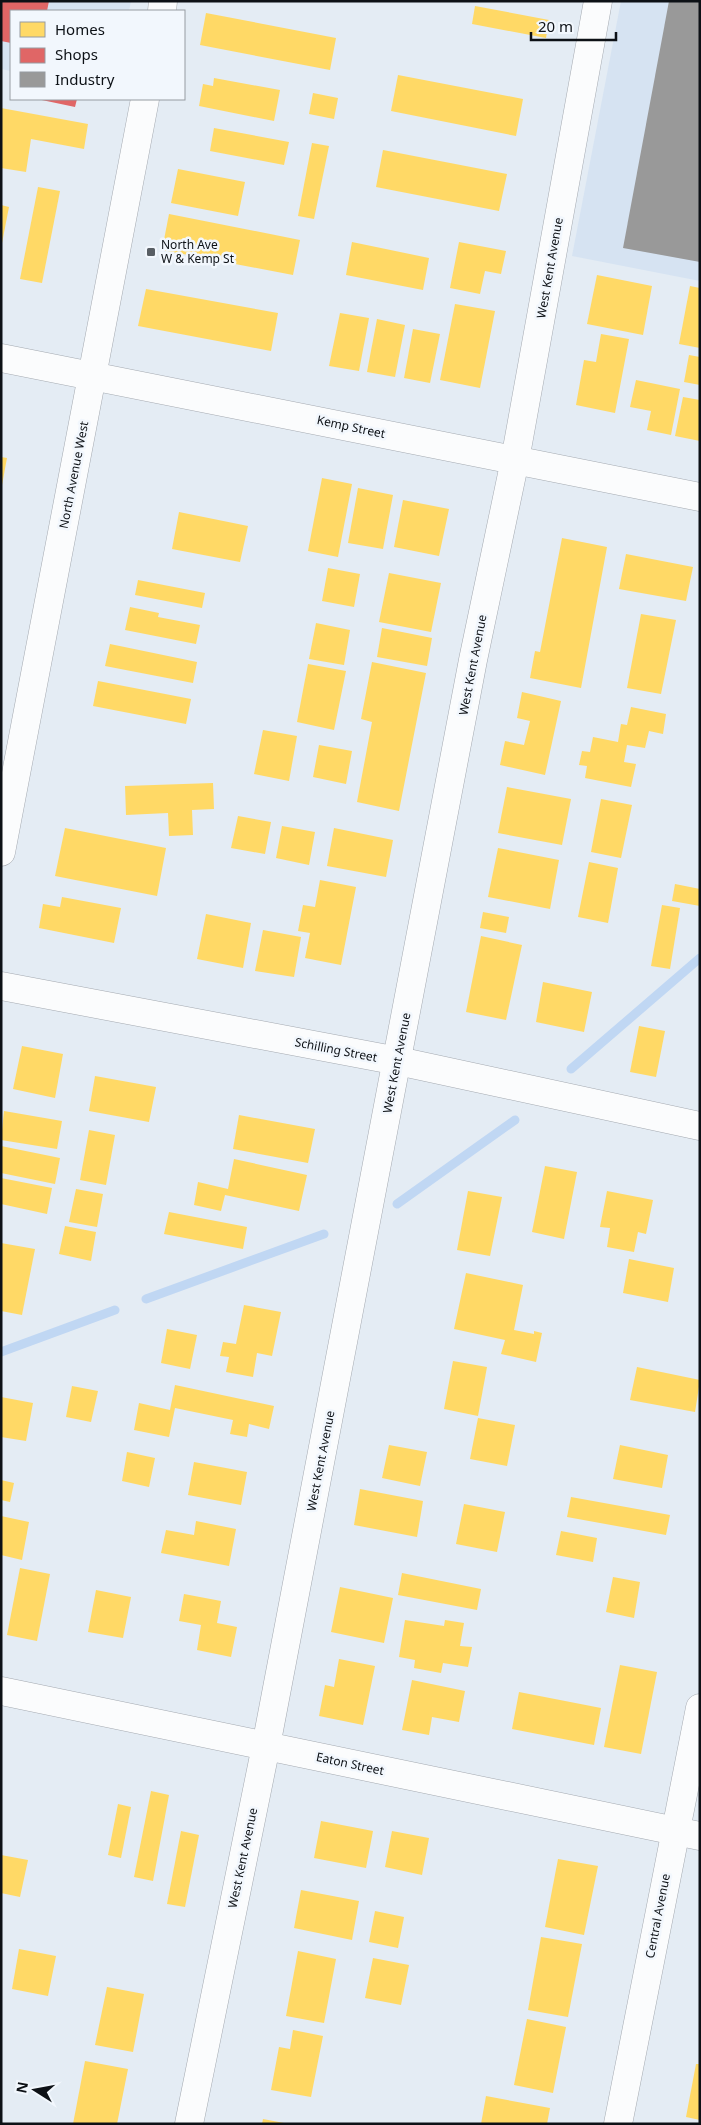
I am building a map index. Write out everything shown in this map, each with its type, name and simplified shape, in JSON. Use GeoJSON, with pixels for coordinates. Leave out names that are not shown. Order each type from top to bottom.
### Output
{"type":"FeatureCollection","features":[{"type":"Feature","properties":{"kind":"street","name":"West Kent Avenue"},"geometry":{"type":"LineString","coordinates":[[189,2124],[266,1746],[473,660],[515,460],[598,1]]}},
{"type":"Feature","properties":{"kind":"street","name":"North Avenue West"},"geometry":{"type":"LineString","coordinates":[[1,852],[94,376],[145,100]]}},
{"type":"Feature","properties":{"kind":"street","name":"Kemp Street"},"geometry":{"type":"LineString","coordinates":[[1,358],[243,404],[700,497]]}},
{"type":"Feature","properties":{"kind":"street","name":"Schilling Street"},"geometry":{"type":"LineString","coordinates":[[1,986],[398,1061],[700,1126]]}},
{"type":"Feature","properties":{"kind":"street","name":"Eaton Street"},"geometry":{"type":"LineString","coordinates":[[1,1691],[687,1834]]}},
{"type":"Feature","properties":{"kind":"street","name":"Central Avenue"},"geometry":{"type":"LineString","coordinates":[[618,2124],[687,1834],[700,1708]]}},
{"type":"Feature","properties":{"kind":"shaded area"},"geometry":{"type":"Polygon","coordinates":[[[1,1],[131,1],[129,10],[10,10],[10,71],[1,69],[1,1]]]}},
{"type":"Feature","properties":{"kind":"shaded area"},"geometry":{"type":"Polygon","coordinates":[[[621,1],[700,1],[700,281],[572,256],[621,1]]]}},
{"type":"Feature","properties":{"kind":"building: Homes"},"geometry":{"type":"Polygon","coordinates":[[[475,6],[549,20],[546,38],[472,24],[475,6]]]}},
{"type":"Feature","properties":{"kind":"building: Homes"},"geometry":{"type":"Polygon","coordinates":[[[206,13],[336,38],[330,70],[200,45],[206,13]]]}},
{"type":"Feature","properties":{"kind":"building: Homes"},"geometry":{"type":"Polygon","coordinates":[[[398,75],[523,99],[516,136],[391,111],[398,75]]]}},
{"type":"Feature","properties":{"kind":"building: Homes"},"geometry":{"type":"Polygon","coordinates":[[[214,78],[280,90],[274,121],[199,106],[203,84],[213,86],[214,78]]]}},
{"type":"Feature","properties":{"kind":"building: Homes"},"geometry":{"type":"Polygon","coordinates":[[[313,93],[338,98],[334,119],[309,114],[313,93]]]}},
{"type":"Feature","properties":{"kind":"building: Homes"},"geometry":{"type":"Polygon","coordinates":[[[1,108],[88,124],[84,149],[31,139],[26,172],[1,168],[1,108]]]}},
{"type":"Feature","properties":{"kind":"building: Homes"},"geometry":{"type":"Polygon","coordinates":[[[214,128],[289,142],[284,165],[210,151],[214,128]]]}},
{"type":"Feature","properties":{"kind":"building: Homes"},"geometry":{"type":"Polygon","coordinates":[[[312,143],[329,146],[314,219],[298,216],[312,143]]]}},
{"type":"Feature","properties":{"kind":"building: Homes"},"geometry":{"type":"Polygon","coordinates":[[[383,150],[507,174],[499,211],[376,187],[383,150]]]}},
{"type":"Feature","properties":{"kind":"building: Homes"},"geometry":{"type":"Polygon","coordinates":[[[178,169],[245,182],[238,216],[171,203],[178,169]]]}},
{"type":"Feature","properties":{"kind":"building: Homes"},"geometry":{"type":"Polygon","coordinates":[[[38,187],[60,191],[42,283],[20,279],[38,187]]]}},
{"type":"Feature","properties":{"kind":"building: Homes"},"geometry":{"type":"Polygon","coordinates":[[[1,205],[9,207],[2,243],[1,243],[1,205]]]}},
{"type":"Feature","properties":{"kind":"building: Homes"},"geometry":{"type":"Polygon","coordinates":[[[169,214],[300,240],[293,275],[162,250],[169,214]]]}},
{"type":"Feature","properties":{"kind":"building: Homes"},"geometry":{"type":"Polygon","coordinates":[[[352,242],[429,258],[423,290],[346,275],[352,242]]]}},
{"type":"Feature","properties":{"kind":"building: Homes"},"geometry":{"type":"Polygon","coordinates":[[[459,242],[506,251],[501,274],[485,271],[480,294],[450,288],[459,242]]]}},
{"type":"Feature","properties":{"kind":"building: Homes"},"geometry":{"type":"Polygon","coordinates":[[[597,275],[652,286],[643,335],[587,324],[597,275]]]}},
{"type":"Feature","properties":{"kind":"building: Homes"},"geometry":{"type":"Polygon","coordinates":[[[690,286],[700,288],[700,348],[679,344],[690,286]]]}},
{"type":"Feature","properties":{"kind":"building: Homes"},"geometry":{"type":"Polygon","coordinates":[[[146,289],[278,313],[271,351],[138,326],[146,289]]]}},
{"type":"Feature","properties":{"kind":"building: Homes"},"geometry":{"type":"Polygon","coordinates":[[[455,304],[495,311],[480,388],[440,380],[455,304]]]}},
{"type":"Feature","properties":{"kind":"building: Homes"},"geometry":{"type":"Polygon","coordinates":[[[340,313],[369,318],[359,371],[329,366],[340,313]]]}},
{"type":"Feature","properties":{"kind":"building: Homes"},"geometry":{"type":"Polygon","coordinates":[[[377,319],[405,325],[395,377],[367,372],[377,319]]]}},
{"type":"Feature","properties":{"kind":"building: Homes"},"geometry":{"type":"Polygon","coordinates":[[[413,329],[440,334],[430,383],[404,378],[413,329]]]}},
{"type":"Feature","properties":{"kind":"building: Homes"},"geometry":{"type":"Polygon","coordinates":[[[601,334],[629,339],[615,413],[576,405],[584,360],[596,362],[601,334]]]}},
{"type":"Feature","properties":{"kind":"building: Homes"},"geometry":{"type":"Polygon","coordinates":[[[689,355],[700,357],[700,385],[684,382],[689,355]]]}},
{"type":"Feature","properties":{"kind":"building: Homes"},"geometry":{"type":"Polygon","coordinates":[[[636,380],[680,389],[671,435],[647,430],[651,411],[630,407],[636,380]]]}},
{"type":"Feature","properties":{"kind":"building: Homes"},"geometry":{"type":"Polygon","coordinates":[[[683,397],[700,400],[700,441],[675,436],[683,397]]]}},
{"type":"Feature","properties":{"kind":"building: Homes"},"geometry":{"type":"Polygon","coordinates":[[[1,457],[7,458],[2,485],[1,485],[1,457]]]}},
{"type":"Feature","properties":{"kind":"building: Homes"},"geometry":{"type":"Polygon","coordinates":[[[322,478],[352,484],[338,557],[308,551],[322,478]]]}},
{"type":"Feature","properties":{"kind":"building: Homes"},"geometry":{"type":"Polygon","coordinates":[[[358,488],[393,495],[383,549],[348,543],[358,488]]]}},
{"type":"Feature","properties":{"kind":"building: Homes"},"geometry":{"type":"Polygon","coordinates":[[[403,500],[449,509],[439,556],[394,547],[403,500]]]}},
{"type":"Feature","properties":{"kind":"building: Homes"},"geometry":{"type":"Polygon","coordinates":[[[179,512],[248,526],[240,562],[172,549],[179,512]]]}},
{"type":"Feature","properties":{"kind":"building: Homes"},"geometry":{"type":"Polygon","coordinates":[[[562,538],[607,547],[581,688],[530,678],[535,651],[540,652],[562,538]]]}},
{"type":"Feature","properties":{"kind":"building: Homes"},"geometry":{"type":"Polygon","coordinates":[[[626,554],[693,567],[686,601],[619,589],[626,554]]]}},
{"type":"Feature","properties":{"kind":"building: Homes"},"geometry":{"type":"Polygon","coordinates":[[[328,568],[360,574],[354,607],[322,601],[328,568]]]}},
{"type":"Feature","properties":{"kind":"building: Homes"},"geometry":{"type":"Polygon","coordinates":[[[389,573],[441,583],[431,632],[379,622],[389,573]]]}},
{"type":"Feature","properties":{"kind":"building: Homes"},"geometry":{"type":"Polygon","coordinates":[[[138,580],[205,593],[202,608],[135,595],[138,580]]]}},
{"type":"Feature","properties":{"kind":"building: Homes"},"geometry":{"type":"Polygon","coordinates":[[[130,607],[159,613],[158,617],[200,625],[196,644],[125,630],[130,607]]]}},
{"type":"Feature","properties":{"kind":"building: Homes"},"geometry":{"type":"Polygon","coordinates":[[[641,614],[676,620],[661,694],[627,688],[641,614]]]}},
{"type":"Feature","properties":{"kind":"building: Homes"},"geometry":{"type":"Polygon","coordinates":[[[316,623],[350,630],[344,665],[309,659],[316,623]]]}},
{"type":"Feature","properties":{"kind":"building: Homes"},"geometry":{"type":"Polygon","coordinates":[[[382,628],[432,638],[427,666],[377,657],[382,628]]]}},
{"type":"Feature","properties":{"kind":"building: Homes"},"geometry":{"type":"Polygon","coordinates":[[[110,644],[197,662],[193,683],[105,666],[110,644]]]}},
{"type":"Feature","properties":{"kind":"building: Homes"},"geometry":{"type":"Polygon","coordinates":[[[372,662],[426,673],[399,811],[357,802],[372,722],[361,719],[372,662]]]}},
{"type":"Feature","properties":{"kind":"building: Homes"},"geometry":{"type":"Polygon","coordinates":[[[308,664],[346,671],[334,730],[297,722],[308,664]]]}},
{"type":"Feature","properties":{"kind":"building: Homes"},"geometry":{"type":"Polygon","coordinates":[[[98,681],[191,699],[186,724],[93,706],[98,681]]]}},
{"type":"Feature","properties":{"kind":"building: Homes"},"geometry":{"type":"Polygon","coordinates":[[[522,692],[561,701],[545,775],[500,765],[505,741],[524,745],[530,721],[517,718],[522,692]]]}},
{"type":"Feature","properties":{"kind":"building: Homes"},"geometry":{"type":"Polygon","coordinates":[[[631,707],[666,714],[663,734],[649,731],[645,748],[627,745],[624,762],[636,764],[631,787],[585,778],[587,766],[579,765],[582,751],[590,752],[593,737],[618,742],[621,724],[627,725],[631,707]]]}},
{"type":"Feature","properties":{"kind":"building: Homes"},"geometry":{"type":"Polygon","coordinates":[[[263,730],[297,736],[289,781],[254,774],[263,730]]]}},
{"type":"Feature","properties":{"kind":"building: Homes"},"geometry":{"type":"Polygon","coordinates":[[[319,745],[352,751],[346,784],[313,777],[319,745]]]}},
{"type":"Feature","properties":{"kind":"building: Homes"},"geometry":{"type":"Polygon","coordinates":[[[213,783],[214,809],[192,810],[193,835],[169,836],[168,813],[126,815],[125,786],[213,783]]]}},
{"type":"Feature","properties":{"kind":"building: Homes"},"geometry":{"type":"Polygon","coordinates":[[[507,787],[571,799],[562,845],[498,833],[507,787]]]}},
{"type":"Feature","properties":{"kind":"building: Homes"},"geometry":{"type":"Polygon","coordinates":[[[601,799],[632,805],[621,858],[591,852],[601,799]]]}},
{"type":"Feature","properties":{"kind":"building: Homes"},"geometry":{"type":"Polygon","coordinates":[[[238,816],[271,822],[265,854],[231,848],[238,816]]]}},
{"type":"Feature","properties":{"kind":"building: Homes"},"geometry":{"type":"Polygon","coordinates":[[[282,826],[315,832],[309,865],[276,858],[282,826]]]}},
{"type":"Feature","properties":{"kind":"building: Homes"},"geometry":{"type":"Polygon","coordinates":[[[65,828],[166,848],[157,896],[55,876],[65,828]]]}},
{"type":"Feature","properties":{"kind":"building: Homes"},"geometry":{"type":"Polygon","coordinates":[[[334,828],[393,840],[386,877],[327,866],[334,828]]]}},
{"type":"Feature","properties":{"kind":"building: Homes"},"geometry":{"type":"Polygon","coordinates":[[[498,848],[559,860],[550,909],[488,897],[498,848]]]}},
{"type":"Feature","properties":{"kind":"building: Homes"},"geometry":{"type":"Polygon","coordinates":[[[589,862],[618,868],[608,923],[578,917],[589,862]]]}},
{"type":"Feature","properties":{"kind":"building: Homes"},"geometry":{"type":"Polygon","coordinates":[[[320,880],[356,887],[341,965],[305,958],[310,933],[298,931],[303,905],[315,907],[320,880]]]}},
{"type":"Feature","properties":{"kind":"building: Homes"},"geometry":{"type":"Polygon","coordinates":[[[675,884],[700,889],[700,906],[672,901],[675,884]]]}},
{"type":"Feature","properties":{"kind":"building: Homes"},"geometry":{"type":"Polygon","coordinates":[[[62,897],[121,908],[114,943],[39,928],[43,904],[60,907],[62,897]]]}},
{"type":"Feature","properties":{"kind":"building: Homes"},"geometry":{"type":"Polygon","coordinates":[[[662,905],[680,908],[670,969],[651,966],[662,905]]]}},
{"type":"Feature","properties":{"kind":"building: Homes"},"geometry":{"type":"Polygon","coordinates":[[[483,912],[509,917],[506,933],[480,928],[483,912]]]}},
{"type":"Feature","properties":{"kind":"building: Homes"},"geometry":{"type":"Polygon","coordinates":[[[206,914],[251,923],[243,968],[197,959],[206,914]]]}},
{"type":"Feature","properties":{"kind":"building: Homes"},"geometry":{"type":"Polygon","coordinates":[[[263,930],[301,937],[294,977],[255,971],[263,930]]]}},
{"type":"Feature","properties":{"kind":"building: Homes"},"geometry":{"type":"Polygon","coordinates":[[[481,936],[522,945],[506,1020],[466,1012],[481,936]]]}},
{"type":"Feature","properties":{"kind":"building: Homes"},"geometry":{"type":"Polygon","coordinates":[[[543,982],[592,992],[584,1032],[536,1022],[543,982]]]}},
{"type":"Feature","properties":{"kind":"building: Homes"},"geometry":{"type":"Polygon","coordinates":[[[639,1026],[665,1031],[656,1077],[630,1072],[639,1026]]]}},
{"type":"Feature","properties":{"kind":"building: Homes"},"geometry":{"type":"Polygon","coordinates":[[[22,1046],[63,1054],[55,1098],[13,1089],[22,1046]]]}},
{"type":"Feature","properties":{"kind":"building: Homes"},"geometry":{"type":"Polygon","coordinates":[[[95,1076],[156,1087],[149,1122],[89,1111],[95,1076]]]}},
{"type":"Feature","properties":{"kind":"building: Homes"},"geometry":{"type":"Polygon","coordinates":[[[4,1111],[62,1121],[57,1149],[1,1140],[4,1111]]]}},
{"type":"Feature","properties":{"kind":"building: Homes"},"geometry":{"type":"Polygon","coordinates":[[[239,1115],[315,1129],[308,1163],[233,1149],[239,1115]]]}},
{"type":"Feature","properties":{"kind":"building: Homes"},"geometry":{"type":"Polygon","coordinates":[[[89,1130],[115,1135],[106,1185],[80,1180],[89,1130]]]}},
{"type":"Feature","properties":{"kind":"building: Homes"},"geometry":{"type":"Polygon","coordinates":[[[1,1146],[60,1158],[55,1184],[1,1173],[1,1146]]]}},
{"type":"Feature","properties":{"kind":"building: Homes"},"geometry":{"type":"Polygon","coordinates":[[[234,1159],[307,1175],[299,1211],[225,1195],[221,1211],[194,1205],[198,1182],[228,1189],[234,1159]]]}},
{"type":"Feature","properties":{"kind":"building: Homes"},"geometry":{"type":"Polygon","coordinates":[[[545,1166],[577,1172],[564,1239],[532,1232],[545,1166]]]}},
{"type":"Feature","properties":{"kind":"building: Homes"},"geometry":{"type":"Polygon","coordinates":[[[1,1178],[52,1188],[47,1214],[1,1204],[1,1178]]]}},
{"type":"Feature","properties":{"kind":"building: Homes"},"geometry":{"type":"Polygon","coordinates":[[[76,1189],[103,1194],[97,1227],[69,1222],[76,1189]]]}},
{"type":"Feature","properties":{"kind":"building: Homes"},"geometry":{"type":"Polygon","coordinates":[[[468,1191],[502,1197],[490,1256],[457,1250],[468,1191]]]}},
{"type":"Feature","properties":{"kind":"building: Homes"},"geometry":{"type":"Polygon","coordinates":[[[607,1191],[653,1200],[646,1234],[638,1232],[634,1252],[607,1247],[610,1228],[600,1227],[607,1191]]]}},
{"type":"Feature","properties":{"kind":"building: Homes"},"geometry":{"type":"Polygon","coordinates":[[[169,1212],[247,1227],[243,1249],[164,1234],[169,1212]]]}},
{"type":"Feature","properties":{"kind":"building: Homes"},"geometry":{"type":"Polygon","coordinates":[[[65,1226],[96,1232],[91,1261],[59,1254],[65,1226]]]}},
{"type":"Feature","properties":{"kind":"building: Homes"},"geometry":{"type":"Polygon","coordinates":[[[1,1243],[35,1249],[22,1315],[1,1311],[1,1243]]]}},
{"type":"Feature","properties":{"kind":"building: Homes"},"geometry":{"type":"Polygon","coordinates":[[[629,1259],[674,1268],[668,1302],[623,1293],[629,1259]]]}},
{"type":"Feature","properties":{"kind":"building: Homes"},"geometry":{"type":"Polygon","coordinates":[[[466,1273],[523,1285],[514,1330],[534,1334],[534,1331],[542,1333],[536,1362],[501,1354],[505,1340],[454,1329],[466,1273]]]}},
{"type":"Feature","properties":{"kind":"building: Homes"},"geometry":{"type":"Polygon","coordinates":[[[244,1305],[281,1312],[272,1356],[257,1353],[253,1377],[226,1372],[229,1357],[220,1356],[223,1342],[236,1344],[244,1305]]]}},
{"type":"Feature","properties":{"kind":"building: Homes"},"geometry":{"type":"Polygon","coordinates":[[[167,1329],[197,1335],[190,1369],[161,1363],[167,1329]]]}},
{"type":"Feature","properties":{"kind":"building: Homes"},"geometry":{"type":"Polygon","coordinates":[[[453,1361],[487,1367],[478,1416],[444,1409],[453,1361]]]}},
{"type":"Feature","properties":{"kind":"building: Homes"},"geometry":{"type":"Polygon","coordinates":[[[637,1367],[700,1380],[695,1412],[630,1400],[637,1367]]]}},
{"type":"Feature","properties":{"kind":"building: Homes"},"geometry":{"type":"Polygon","coordinates":[[[175,1385],[274,1406],[269,1429],[249,1424],[247,1437],[230,1434],[233,1420],[175,1408],[169,1437],[134,1430],[139,1403],[170,1410],[175,1385]]]}},
{"type":"Feature","properties":{"kind":"building: Homes"},"geometry":{"type":"Polygon","coordinates":[[[72,1386],[98,1391],[91,1422],[66,1417],[72,1386]]]}},
{"type":"Feature","properties":{"kind":"building: Homes"},"geometry":{"type":"Polygon","coordinates":[[[1,1397],[33,1403],[26,1441],[1,1437],[1,1397]]]}},
{"type":"Feature","properties":{"kind":"building: Homes"},"geometry":{"type":"Polygon","coordinates":[[[478,1418],[515,1425],[507,1466],[470,1459],[478,1418]]]}},
{"type":"Feature","properties":{"kind":"building: Homes"},"geometry":{"type":"Polygon","coordinates":[[[389,1445],[427,1452],[420,1486],[382,1478],[389,1445]]]}},
{"type":"Feature","properties":{"kind":"building: Homes"},"geometry":{"type":"Polygon","coordinates":[[[620,1445],[668,1455],[662,1488],[613,1479],[620,1445]]]}},
{"type":"Feature","properties":{"kind":"building: Homes"},"geometry":{"type":"Polygon","coordinates":[[[127,1452],[155,1458],[149,1487],[122,1481],[127,1452]]]}},
{"type":"Feature","properties":{"kind":"building: Homes"},"geometry":{"type":"Polygon","coordinates":[[[194,1462],[247,1472],[241,1505],[188,1495],[194,1462]]]}},
{"type":"Feature","properties":{"kind":"building: Homes"},"geometry":{"type":"Polygon","coordinates":[[[1,1480],[14,1483],[10,1502],[1,1500],[1,1480]]]}},
{"type":"Feature","properties":{"kind":"building: Homes"},"geometry":{"type":"Polygon","coordinates":[[[360,1489],[423,1501],[417,1537],[354,1525],[360,1489]]]}},
{"type":"Feature","properties":{"kind":"building: Homes"},"geometry":{"type":"Polygon","coordinates":[[[571,1497],[670,1515],[666,1535],[567,1517],[571,1497]]]}},
{"type":"Feature","properties":{"kind":"building: Homes"},"geometry":{"type":"Polygon","coordinates":[[[464,1504],[505,1512],[497,1552],[456,1544],[464,1504]]]}},
{"type":"Feature","properties":{"kind":"building: Homes"},"geometry":{"type":"Polygon","coordinates":[[[1,1516],[29,1522],[22,1560],[1,1555],[1,1516]]]}},
{"type":"Feature","properties":{"kind":"building: Homes"},"geometry":{"type":"Polygon","coordinates":[[[196,1521],[236,1529],[229,1566],[161,1553],[166,1530],[194,1535],[196,1521]]]}},
{"type":"Feature","properties":{"kind":"building: Homes"},"geometry":{"type":"Polygon","coordinates":[[[561,1531],[597,1538],[593,1562],[556,1555],[561,1531]]]}},
{"type":"Feature","properties":{"kind":"building: Homes"},"geometry":{"type":"Polygon","coordinates":[[[20,1568],[50,1574],[37,1641],[7,1635],[20,1568]]]}},
{"type":"Feature","properties":{"kind":"building: Homes"},"geometry":{"type":"Polygon","coordinates":[[[402,1573],[481,1589],[477,1610],[398,1595],[402,1573]]]}},
{"type":"Feature","properties":{"kind":"building: Homes"},"geometry":{"type":"Polygon","coordinates":[[[613,1577],[640,1582],[634,1618],[606,1612],[613,1577]]]}},
{"type":"Feature","properties":{"kind":"building: Homes"},"geometry":{"type":"Polygon","coordinates":[[[340,1587],[393,1598],[384,1643],[331,1632],[340,1587]]]}},
{"type":"Feature","properties":{"kind":"building: Homes"},"geometry":{"type":"Polygon","coordinates":[[[96,1590],[131,1597],[123,1638],[88,1632],[96,1590]]]}},
{"type":"Feature","properties":{"kind":"building: Homes"},"geometry":{"type":"Polygon","coordinates":[[[184,1594],[221,1601],[217,1623],[237,1627],[231,1657],[197,1650],[201,1625],[179,1621],[184,1594]]]}},
{"type":"Feature","properties":{"kind":"building: Homes"},"geometry":{"type":"Polygon","coordinates":[[[405,1620],[444,1626],[445,1620],[464,1623],[460,1646],[472,1647],[468,1667],[443,1663],[441,1673],[414,1668],[415,1660],[399,1657],[405,1620]]]}},
{"type":"Feature","properties":{"kind":"building: Homes"},"geometry":{"type":"Polygon","coordinates":[[[339,1659],[375,1666],[363,1725],[319,1716],[325,1685],[334,1687],[339,1659]]]}},
{"type":"Feature","properties":{"kind":"building: Homes"},"geometry":{"type":"Polygon","coordinates":[[[620,1665],[657,1672],[641,1754],[604,1747],[620,1665]]]}},
{"type":"Feature","properties":{"kind":"building: Homes"},"geometry":{"type":"Polygon","coordinates":[[[412,1680],[465,1691],[459,1722],[432,1717],[429,1735],[402,1730],[412,1680]]]}},
{"type":"Feature","properties":{"kind":"building: Homes"},"geometry":{"type":"Polygon","coordinates":[[[519,1692],[601,1708],[594,1745],[512,1729],[519,1692]]]}},
{"type":"Feature","properties":{"kind":"building: Homes"},"geometry":{"type":"Polygon","coordinates":[[[151,1791],[169,1795],[153,1881],[134,1877],[151,1791]]]}},
{"type":"Feature","properties":{"kind":"building: Homes"},"geometry":{"type":"Polygon","coordinates":[[[118,1804],[131,1807],[121,1858],[108,1855],[118,1804]]]}},
{"type":"Feature","properties":{"kind":"building: Homes"},"geometry":{"type":"Polygon","coordinates":[[[321,1821],[373,1831],[366,1868],[314,1858],[321,1821]]]}},
{"type":"Feature","properties":{"kind":"building: Homes"},"geometry":{"type":"Polygon","coordinates":[[[181,1831],[199,1835],[185,1907],[167,1904],[181,1831]]]}},
{"type":"Feature","properties":{"kind":"building: Homes"},"geometry":{"type":"Polygon","coordinates":[[[392,1831],[429,1838],[422,1875],[385,1867],[392,1831]]]}},
{"type":"Feature","properties":{"kind":"building: Homes"},"geometry":{"type":"Polygon","coordinates":[[[1,1855],[28,1860],[20,1897],[1,1893],[1,1855]]]}},
{"type":"Feature","properties":{"kind":"building: Homes"},"geometry":{"type":"Polygon","coordinates":[[[558,1859],[598,1866],[584,1935],[545,1927],[558,1859]]]}},
{"type":"Feature","properties":{"kind":"building: Homes"},"geometry":{"type":"Polygon","coordinates":[[[301,1890],[359,1901],[352,1940],[294,1928],[301,1890]]]}},
{"type":"Feature","properties":{"kind":"building: Homes"},"geometry":{"type":"Polygon","coordinates":[[[375,1911],[404,1917],[398,1948],[369,1942],[375,1911]]]}},
{"type":"Feature","properties":{"kind":"building: Homes"},"geometry":{"type":"Polygon","coordinates":[[[541,1937],[582,1944],[568,2017],[528,2010],[541,1937]]]}},
{"type":"Feature","properties":{"kind":"building: Homes"},"geometry":{"type":"Polygon","coordinates":[[[19,1949],[56,1956],[48,1996],[12,1989],[19,1949]]]}},
{"type":"Feature","properties":{"kind":"building: Homes"},"geometry":{"type":"Polygon","coordinates":[[[298,1951],[336,1959],[324,2023],[286,2016],[298,1951]]]}},
{"type":"Feature","properties":{"kind":"building: Homes"},"geometry":{"type":"Polygon","coordinates":[[[373,1958],[409,1965],[401,2005],[365,1998],[373,1958]]]}},
{"type":"Feature","properties":{"kind":"building: Homes"},"geometry":{"type":"Polygon","coordinates":[[[107,1987],[144,1994],[133,2052],[95,2045],[107,1987]]]}},
{"type":"Feature","properties":{"kind":"building: Homes"},"geometry":{"type":"Polygon","coordinates":[[[527,2019],[566,2027],[553,2093],[514,2085],[527,2019]]]}},
{"type":"Feature","properties":{"kind":"building: Homes"},"geometry":{"type":"Polygon","coordinates":[[[293,2030],[323,2036],[311,2097],[271,2090],[279,2047],[290,2049],[293,2030]]]}},
{"type":"Feature","properties":{"kind":"building: Homes"},"geometry":{"type":"Polygon","coordinates":[[[85,2061],[128,2069],[117,2124],[73,2124],[85,2061]]]}},
{"type":"Feature","properties":{"kind":"building: Homes"},"geometry":{"type":"Polygon","coordinates":[[[696,2064],[700,2064],[700,2120],[686,2117],[696,2064]]]}},
{"type":"Feature","properties":{"kind":"building: Homes"},"geometry":{"type":"Polygon","coordinates":[[[486,2096],[550,2108],[547,2124],[481,2124],[486,2096]]]}},
{"type":"Feature","properties":{"kind":"building: Homes"},"geometry":{"type":"Polygon","coordinates":[[[263,2119],[284,2123],[284,2124],[262,2124],[263,2119]]]}},
{"type":"Feature","properties":{"kind":"building: Shops"},"geometry":{"type":"Polygon","coordinates":[[[1,1],[49,1],[47,10],[10,10],[10,43],[1,41],[1,1]]]}},
{"type":"Feature","properties":{"kind":"building: Shops"},"geometry":{"type":"Polygon","coordinates":[[[42,100],[77,100],[75,107],[42,100]]]}},
{"type":"Feature","properties":{"kind":"building: Industry"},"geometry":{"type":"Polygon","coordinates":[[[669,1],[700,1],[700,262],[623,248],[669,1]]]}},
{"type":"Feature","properties":{"kind":"waterway"},"geometry":{"type":"LineString","coordinates":[[571,1069],[700,958]]}},
{"type":"Feature","properties":{"kind":"waterway"},"geometry":{"type":"LineString","coordinates":[[397,1204],[515,1120]]}},
{"type":"Feature","properties":{"kind":"waterway"},"geometry":{"type":"LineString","coordinates":[[146,1299],[324,1234]]}},
{"type":"Feature","properties":{"kind":"waterway"},"geometry":{"type":"LineString","coordinates":[[1,1352],[115,1310]]}},
{"type":"Feature","properties":{"kind":"place","name":"North Ave W & Kemp St"},"geometry":{"type":"Point","coordinates":[151,252]}}]}
